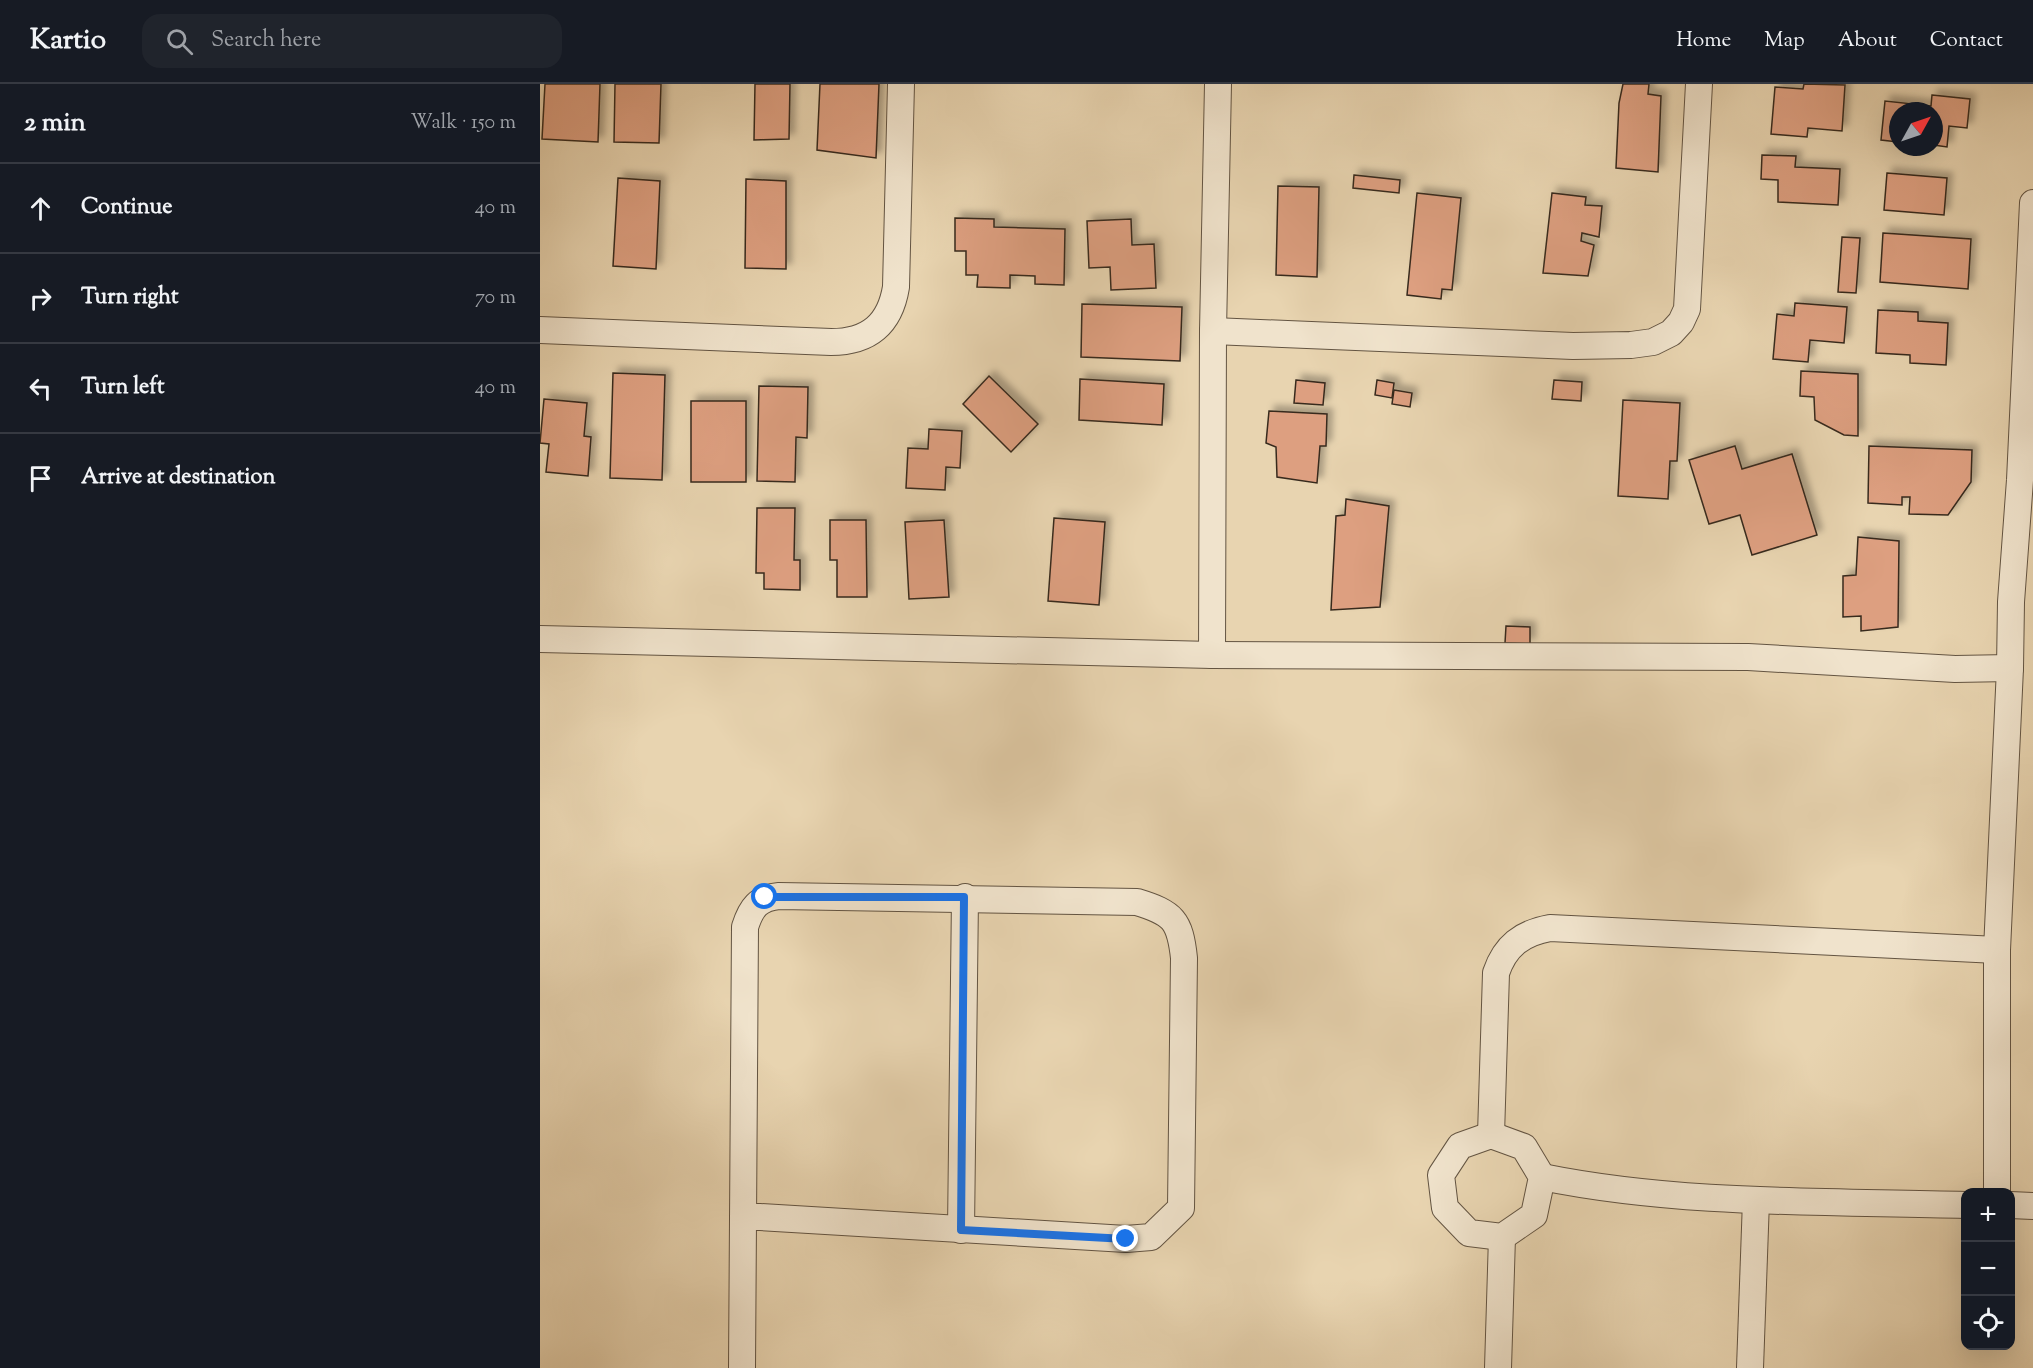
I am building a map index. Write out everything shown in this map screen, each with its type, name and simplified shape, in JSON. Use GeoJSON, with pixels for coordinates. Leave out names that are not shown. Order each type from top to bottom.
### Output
{"type":"FeatureCollection","features":[{"type":"Feature","properties":{"kind":"street"},"geometry":{"type":"LineString","coordinates":[[540,330],[831,342],[847,342],[872,333],[893,307],[897,287],[901,84]]}},
{"type":"Feature","properties":{"kind":"street"},"geometry":{"type":"LineString","coordinates":[[1212,655],[1213,331],[1218,84]]}},
{"type":"Feature","properties":{"kind":"street"},"geometry":{"type":"LineString","coordinates":[[1213,331],[1573,346],[1653,342],[1671,333],[1681,322],[1687,309],[1699,84]]}},
{"type":"Feature","properties":{"kind":"street"},"geometry":{"type":"LineString","coordinates":[[1997,1188],[1997,950],[2033,203]]}},
{"type":"Feature","properties":{"kind":"street"},"geometry":{"type":"LineString","coordinates":[[540,639],[1212,655],[1748,657],[1955,669],[2010,668]]}},
{"type":"Feature","properties":{"kind":"street"},"geometry":{"type":"LineString","coordinates":[[742,1368],[743,1216],[745,927],[754,906],[765,897],[779,896],[964,897],[1137,902],[1173,917],[1181,932],[1184,957],[1182,1208],[1151,1237],[1126,1239],[743,1216]]}},
{"type":"Feature","properties":{"kind":"street"},"geometry":{"type":"LineString","coordinates":[[961,1230],[964,897]]}},
{"type":"Feature","properties":{"kind":"street"},"geometry":{"type":"LineString","coordinates":[[1491,1135],[1496,973],[1502,956],[1513,943],[1533,931],[1550,928],[1997,950]]}},
{"type":"Feature","properties":{"kind":"street"},"geometry":{"type":"LineString","coordinates":[[1491,1135],[1524,1147],[1542,1177],[1534,1215],[1502,1237],[1469,1233],[1445,1208],[1441,1175],[1460,1146],[1491,1135]]}},
{"type":"Feature","properties":{"kind":"street"},"geometry":{"type":"LineString","coordinates":[[1542,1177],[1602,1189],[1756,1200],[1961,1204]]}},
{"type":"Feature","properties":{"kind":"street"},"geometry":{"type":"LineString","coordinates":[[1750,1368],[1756,1200]]}},
{"type":"Feature","properties":{"kind":"street"},"geometry":{"type":"LineString","coordinates":[[2015,1205],[2033,1206]]}},
{"type":"Feature","properties":{"kind":"street"},"geometry":{"type":"LineString","coordinates":[[1498,1368],[1502,1237]]}},
{"type":"Feature","properties":{"kind":"building"},"geometry":{"type":"Polygon","coordinates":[[[545,84],[600,84],[598,142],[542,139],[545,84]]]}},
{"type":"Feature","properties":{"kind":"building"},"geometry":{"type":"Polygon","coordinates":[[[615,84],[661,84],[659,143],[614,142],[615,84]]]}},
{"type":"Feature","properties":{"kind":"building"},"geometry":{"type":"Polygon","coordinates":[[[755,84],[790,84],[789,139],[754,140],[755,84]]]}},
{"type":"Feature","properties":{"kind":"building"},"geometry":{"type":"Polygon","coordinates":[[[820,84],[879,84],[876,158],[817,150],[820,84]]]}},
{"type":"Feature","properties":{"kind":"building"},"geometry":{"type":"Polygon","coordinates":[[[1623,84],[1649,84],[1648,94],[1661,96],[1658,172],[1616,168],[1619,103],[1623,84]]]}},
{"type":"Feature","properties":{"kind":"building"},"geometry":{"type":"Polygon","coordinates":[[[1804,84],[1845,85],[1842,131],[1808,128],[1807,137],[1771,134],[1775,87],[1803,89],[1804,84]]]}},
{"type":"Feature","properties":{"kind":"building"},"geometry":{"type":"Polygon","coordinates":[[[1932,95],[1970,99],[1967,128],[1949,126],[1947,147],[1943,146],[1943,102],[1931,102],[1932,95]]]}},
{"type":"Feature","properties":{"kind":"building"},"geometry":{"type":"Polygon","coordinates":[[[1885,101],[1894,102],[1889,102],[1889,141],[1881,140],[1885,101]]]}},
{"type":"Feature","properties":{"kind":"building"},"geometry":{"type":"Polygon","coordinates":[[[1762,155],[1796,156],[1795,167],[1840,169],[1838,205],[1778,202],[1778,180],[1761,179],[1762,155]]]}},
{"type":"Feature","properties":{"kind":"building"},"geometry":{"type":"Polygon","coordinates":[[[1887,173],[1947,178],[1944,215],[1884,210],[1887,173]]]}},
{"type":"Feature","properties":{"kind":"building"},"geometry":{"type":"Polygon","coordinates":[[[1354,175],[1400,180],[1399,193],[1353,188],[1354,175]]]}},
{"type":"Feature","properties":{"kind":"building"},"geometry":{"type":"Polygon","coordinates":[[[618,178],[660,181],[656,269],[613,266],[618,178]]]}},
{"type":"Feature","properties":{"kind":"building"},"geometry":{"type":"Polygon","coordinates":[[[746,179],[786,181],[786,269],[745,268],[746,179]]]}},
{"type":"Feature","properties":{"kind":"building"},"geometry":{"type":"Polygon","coordinates":[[[1278,186],[1319,187],[1317,277],[1276,275],[1278,186]]]}},
{"type":"Feature","properties":{"kind":"building"},"geometry":{"type":"Polygon","coordinates":[[[1417,193],[1461,198],[1452,290],[1442,289],[1441,299],[1407,295],[1417,193]]]}},
{"type":"Feature","properties":{"kind":"building"},"geometry":{"type":"Polygon","coordinates":[[[1552,193],[1586,197],[1585,205],[1602,206],[1599,237],[1582,233],[1581,241],[1594,245],[1588,276],[1543,273],[1552,193]]]}},
{"type":"Feature","properties":{"kind":"building"},"geometry":{"type":"Polygon","coordinates":[[[955,218],[994,219],[994,227],[1065,229],[1064,285],[1035,284],[1035,276],[1010,275],[1010,288],[977,287],[978,275],[966,275],[966,251],[955,251],[955,218]]]}},
{"type":"Feature","properties":{"kind":"building"},"geometry":{"type":"Polygon","coordinates":[[[1131,219],[1132,245],[1154,244],[1156,288],[1111,290],[1110,267],[1089,268],[1087,221],[1131,219]]]}},
{"type":"Feature","properties":{"kind":"building"},"geometry":{"type":"Polygon","coordinates":[[[1883,233],[1971,239],[1968,289],[1880,282],[1883,233]]]}},
{"type":"Feature","properties":{"kind":"building"},"geometry":{"type":"Polygon","coordinates":[[[1842,237],[1860,238],[1856,293],[1838,292],[1842,237]]]}},
{"type":"Feature","properties":{"kind":"building"},"geometry":{"type":"Polygon","coordinates":[[[1795,303],[1847,307],[1844,343],[1810,340],[1808,362],[1773,359],[1777,314],[1794,316],[1795,303]]]}},
{"type":"Feature","properties":{"kind":"building"},"geometry":{"type":"Polygon","coordinates":[[[1082,304],[1182,307],[1180,361],[1081,357],[1082,304]]]}},
{"type":"Feature","properties":{"kind":"building"},"geometry":{"type":"Polygon","coordinates":[[[1878,310],[1918,312],[1918,321],[1948,323],[1946,365],[1910,363],[1910,355],[1876,353],[1878,310]]]}},
{"type":"Feature","properties":{"kind":"building"},"geometry":{"type":"Polygon","coordinates":[[[1801,371],[1858,374],[1858,436],[1844,435],[1815,420],[1814,397],[1800,396],[1801,371]]]}},
{"type":"Feature","properties":{"kind":"building"},"geometry":{"type":"Polygon","coordinates":[[[613,373],[665,375],[662,480],[610,478],[613,373]]]}},
{"type":"Feature","properties":{"kind":"building"},"geometry":{"type":"Polygon","coordinates":[[[989,376],[1038,424],[1011,452],[963,404],[989,376]]]}},
{"type":"Feature","properties":{"kind":"building"},"geometry":{"type":"Polygon","coordinates":[[[1080,379],[1164,384],[1162,425],[1079,420],[1080,379]]]}},
{"type":"Feature","properties":{"kind":"building"},"geometry":{"type":"Polygon","coordinates":[[[1296,380],[1325,383],[1323,405],[1294,403],[1296,380]]]}},
{"type":"Feature","properties":{"kind":"building"},"geometry":{"type":"Polygon","coordinates":[[[1377,380],[1394,383],[1392,398],[1375,395],[1377,380]]]}},
{"type":"Feature","properties":{"kind":"building"},"geometry":{"type":"Polygon","coordinates":[[[1554,380],[1582,382],[1581,401],[1552,399],[1554,380]]]}},
{"type":"Feature","properties":{"kind":"building"},"geometry":{"type":"Polygon","coordinates":[[[759,386],[808,387],[807,438],[796,437],[795,482],[757,481],[759,386]]]}},
{"type":"Feature","properties":{"kind":"building"},"geometry":{"type":"Polygon","coordinates":[[[1394,390],[1412,393],[1410,407],[1392,404],[1394,390]]]}},
{"type":"Feature","properties":{"kind":"building"},"geometry":{"type":"Polygon","coordinates":[[[544,399],[587,403],[584,436],[591,437],[588,476],[546,472],[549,444],[540,443],[544,399]]]}},
{"type":"Feature","properties":{"kind":"building"},"geometry":{"type":"Polygon","coordinates":[[[1623,400],[1680,403],[1677,461],[1670,461],[1668,499],[1618,496],[1623,400]]]}},
{"type":"Feature","properties":{"kind":"building"},"geometry":{"type":"Polygon","coordinates":[[[691,401],[746,401],[746,482],[691,482],[691,401]]]}},
{"type":"Feature","properties":{"kind":"building"},"geometry":{"type":"Polygon","coordinates":[[[1269,411],[1327,414],[1326,446],[1320,446],[1317,483],[1277,477],[1276,447],[1266,443],[1269,411]]]}},
{"type":"Feature","properties":{"kind":"building"},"geometry":{"type":"Polygon","coordinates":[[[929,429],[962,431],[960,468],[946,467],[945,490],[906,488],[908,448],[928,449],[929,429]]]}},
{"type":"Feature","properties":{"kind":"building"},"geometry":{"type":"Polygon","coordinates":[[[1735,446],[1742,469],[1792,454],[1817,535],[1752,555],[1740,515],[1709,524],[1689,460],[1735,446]]]}},
{"type":"Feature","properties":{"kind":"building"},"geometry":{"type":"Polygon","coordinates":[[[1869,446],[1972,450],[1971,482],[1948,515],[1909,514],[1910,497],[1902,497],[1902,505],[1868,503],[1869,446]]]}},
{"type":"Feature","properties":{"kind":"building"},"geometry":{"type":"Polygon","coordinates":[[[1346,499],[1389,506],[1380,607],[1331,610],[1336,516],[1345,515],[1346,499]]]}},
{"type":"Feature","properties":{"kind":"building"},"geometry":{"type":"Polygon","coordinates":[[[757,508],[795,508],[794,560],[800,560],[800,590],[764,589],[764,573],[756,573],[757,508]]]}},
{"type":"Feature","properties":{"kind":"building"},"geometry":{"type":"Polygon","coordinates":[[[1054,518],[1105,522],[1099,605],[1048,601],[1054,518]]]}},
{"type":"Feature","properties":{"kind":"building"},"geometry":{"type":"Polygon","coordinates":[[[830,520],[866,520],[867,597],[837,597],[837,560],[830,560],[830,520]]]}},
{"type":"Feature","properties":{"kind":"building"},"geometry":{"type":"Polygon","coordinates":[[[944,520],[949,597],[909,599],[905,522],[944,520]]]}},
{"type":"Feature","properties":{"kind":"building"},"geometry":{"type":"Polygon","coordinates":[[[1858,537],[1899,541],[1898,627],[1861,631],[1861,616],[1843,617],[1843,576],[1856,575],[1858,537]]]}},
{"type":"Feature","properties":{"kind":"building"},"geometry":{"type":"Polygon","coordinates":[[[1506,626],[1530,627],[1530,644],[1505,643],[1506,626]]]}},
{"type":"Feature","properties":{"kind":"route"},"geometry":{"type":"LineString","coordinates":[[765,897],[964,897],[961,1230],[1126,1239]]}}]}
